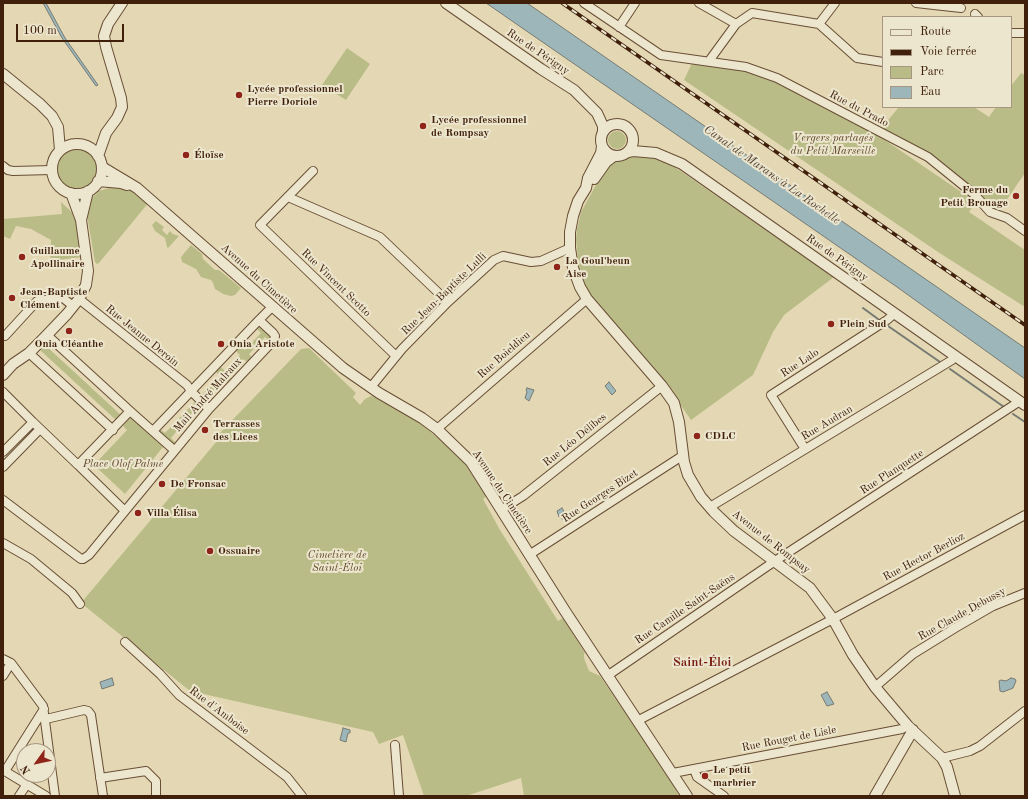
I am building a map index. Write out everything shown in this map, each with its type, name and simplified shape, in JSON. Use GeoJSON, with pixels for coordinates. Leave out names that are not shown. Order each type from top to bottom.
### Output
{"type":"FeatureCollection","features":[{"type":"Feature","properties":{"kind":"street"},"geometry":{"type":"LineString","coordinates":[[98,156],[106,132],[122,107],[121,98],[104,36],[108,24],[122,3]]}},
{"type":"Feature","properties":{"kind":"street","name":"Rue de Périgny"},"geometry":{"type":"LineString","coordinates":[[446,3],[574,90],[597,114],[603,126],[603,132]]}},
{"type":"Feature","properties":{"kind":"street"},"geometry":{"type":"LineString","coordinates":[[584,3],[619,27],[635,3]]}},
{"type":"Feature","properties":{"kind":"street"},"geometry":{"type":"LineString","coordinates":[[700,3],[736,24]]}},
{"type":"Feature","properties":{"kind":"street"},"geometry":{"type":"LineString","coordinates":[[819,24],[835,3]]}},
{"type":"Feature","properties":{"kind":"street"},"geometry":{"type":"LineString","coordinates":[[916,3],[960,8]]}},
{"type":"Feature","properties":{"kind":"street"},"geometry":{"type":"LineString","coordinates":[[708,62],[736,24],[752,13],[819,24],[856,58],[882,62]]}},
{"type":"Feature","properties":{"kind":"street","name":"Rue du Prado"},"geometry":{"type":"LineString","coordinates":[[619,27],[661,55],[746,66],[777,78],[928,157],[975,195],[990,212],[1007,218],[1025,231]]}},
{"type":"Feature","properties":{"kind":"street"},"geometry":{"type":"LineString","coordinates":[[1012,33],[1025,33]]}},
{"type":"Feature","properties":{"kind":"street"},"geometry":{"type":"LineString","coordinates":[[3,74],[48,112],[58,127],[68,136],[85,145],[98,156],[102,167],[101,174],[94,187],[88,191],[80,193],[71,193],[64,190],[57,184],[53,177],[52,170],[53,162],[60,150],[73,144],[85,145],[106,132]]}},
{"type":"Feature","properties":{"kind":"street"},"geometry":{"type":"LineString","coordinates":[[614,125],[626,127],[632,137],[632,145],[628,152],[614,156],[607,152],[602,146],[601,139],[603,132],[610,126],[614,125]]}},
{"type":"Feature","properties":{"kind":"street"},"geometry":{"type":"LineString","coordinates":[[58,127],[60,150]]}},
{"type":"Feature","properties":{"kind":"street","name":"Avenue de Rompsay"},"geometry":{"type":"LineString","coordinates":[[586,188],[588,178],[600,157],[602,146]]}},
{"type":"Feature","properties":{"kind":"street","name":"Rue de Périgny"},"geometry":{"type":"LineString","coordinates":[[628,152],[656,153],[682,164],[1022,403]]}},
{"type":"Feature","properties":{"kind":"street","name":"Avenue de Rompsay"},"geometry":{"type":"LineString","coordinates":[[614,156],[606,162],[586,188],[578,201],[573,216],[570,232],[570,248],[573,268],[577,280],[587,299],[671,398],[677,412],[683,457],[693,486],[710,507],[734,531],[810,588],[833,619],[853,655],[875,687],[910,728],[942,758],[947,767],[955,796]]}},
{"type":"Feature","properties":{"kind":"street"},"geometry":{"type":"LineString","coordinates":[[3,166],[8,170],[13,171],[52,170]]}},
{"type":"Feature","properties":{"kind":"street","name":"Avenue du Cimetière"},"geometry":{"type":"LineString","coordinates":[[102,167],[136,188],[343,368],[437,429],[471,462],[607,676],[687,796]]}},
{"type":"Feature","properties":{"kind":"street"},"geometry":{"type":"LineString","coordinates":[[313,171],[288,197],[380,237],[448,302]]}},
{"type":"Feature","properties":{"kind":"street","name":"Avenue du Cimetière"},"geometry":{"type":"LineString","coordinates":[[98,181],[121,183],[136,188]]}},
{"type":"Feature","properties":{"kind":"street"},"geometry":{"type":"LineString","coordinates":[[80,220],[88,191]]}},
{"type":"Feature","properties":{"kind":"street"},"geometry":{"type":"LineString","coordinates":[[3,375],[13,364],[29,352],[47,335],[76,303],[86,285],[88,271],[80,220],[71,193]]}},
{"type":"Feature","properties":{"kind":"street","name":"Rue Vincent Scotto"},"geometry":{"type":"LineString","coordinates":[[288,197],[260,225],[396,356]]}},
{"type":"Feature","properties":{"kind":"street","name":"Rue Jean-Baptiste Lulli"},"geometry":{"type":"LineString","coordinates":[[371,387],[396,356],[448,302],[494,260],[503,256],[531,262],[541,261],[570,248]]}},
{"type":"Feature","properties":{"kind":"street","name":"Rue Jeanne Deroin"},"geometry":{"type":"LineString","coordinates":[[3,336],[5,336],[37,301],[63,298],[76,303],[187,385],[191,392],[209,409]]}},
{"type":"Feature","properties":{"kind":"street","name":"Rue Boieldieu"},"geometry":{"type":"LineString","coordinates":[[437,429],[587,299]]}},
{"type":"Feature","properties":{"kind":"street","name":"Mail André Malraux"},"geometry":{"type":"LineString","coordinates":[[153,431],[272,307]]}},
{"type":"Feature","properties":{"kind":"street","name":"Rue Lalo"},"geometry":{"type":"LineString","coordinates":[[805,449],[771,395],[888,320],[894,314]]}},
{"type":"Feature","properties":{"kind":"street","name":"Mail André Malraux"},"geometry":{"type":"LineString","coordinates":[[174,450],[209,409],[274,340],[275,336],[273,333],[259,320]]}},
{"type":"Feature","properties":{"kind":"street"},"geometry":{"type":"LineString","coordinates":[[3,500],[81,559],[84,559],[89,555],[174,450],[47,335]]}},
{"type":"Feature","properties":{"kind":"street"},"geometry":{"type":"LineString","coordinates":[[29,352],[113,430]]}},
{"type":"Feature","properties":{"kind":"street","name":"Rue Audran"},"geometry":{"type":"LineString","coordinates":[[710,507],[952,360],[955,356]]}},
{"type":"Feature","properties":{"kind":"street","name":"Rue Léo Délibes"},"geometry":{"type":"LineString","coordinates":[[501,510],[523,496],[662,386]]}},
{"type":"Feature","properties":{"kind":"street"},"geometry":{"type":"LineString","coordinates":[[3,392],[125,511]]}},
{"type":"Feature","properties":{"kind":"street","name":"Rue Planquette"},"geometry":{"type":"LineString","coordinates":[[775,561],[1022,403]]}},
{"type":"Feature","properties":{"kind":"street"},"geometry":{"type":"LineString","coordinates":[[78,465],[130,411]]}},
{"type":"Feature","properties":{"kind":"street"},"geometry":{"type":"LineString","coordinates":[[3,452],[33,422]]}},
{"type":"Feature","properties":{"kind":"street"},"geometry":{"type":"LineString","coordinates":[[3,467],[40,429]]}},
{"type":"Feature","properties":{"kind":"street","name":"Rue Georges Bizet"},"geometry":{"type":"LineString","coordinates":[[529,555],[679,458],[683,457]]}},
{"type":"Feature","properties":{"kind":"street","name":"Rue Hector Berlioz"},"geometry":{"type":"LineString","coordinates":[[637,721],[833,619],[1025,515]]}},
{"type":"Feature","properties":{"kind":"street"},"geometry":{"type":"LineString","coordinates":[[3,542],[31,559],[72,593],[80,604]]}},
{"type":"Feature","properties":{"kind":"street","name":"Rue Camille Saint-Saëns"},"geometry":{"type":"LineString","coordinates":[[607,676],[775,561]]}},
{"type":"Feature","properties":{"kind":"street","name":"Rue Claude Debussy"},"geometry":{"type":"LineString","coordinates":[[875,687],[919,650],[954,628],[987,610],[1025,593]]}},
{"type":"Feature","properties":{"kind":"street","name":"Rue d'Amboise"},"geometry":{"type":"LineString","coordinates":[[125,642],[160,674],[179,695],[287,776],[302,796]]}},
{"type":"Feature","properties":{"kind":"street"},"geometry":{"type":"LineString","coordinates":[[3,659],[11,663],[41,702],[46,719],[55,796]]}},
{"type":"Feature","properties":{"kind":"street"},"geometry":{"type":"LineString","coordinates":[[3,676],[11,663]]}},
{"type":"Feature","properties":{"kind":"street"},"geometry":{"type":"LineString","coordinates":[[44,710],[4,770],[46,796]]}},
{"type":"Feature","properties":{"kind":"street"},"geometry":{"type":"LineString","coordinates":[[46,719],[84,710],[91,714],[103,796]]}},
{"type":"Feature","properties":{"kind":"street"},"geometry":{"type":"LineString","coordinates":[[942,758],[970,751],[980,746],[1025,711]]}},
{"type":"Feature","properties":{"kind":"street"},"geometry":{"type":"LineString","coordinates":[[875,796],[910,728]]}},
{"type":"Feature","properties":{"kind":"street","name":"Rue Rouget de Lisle"},"geometry":{"type":"LineString","coordinates":[[673,773],[910,728]]}},
{"type":"Feature","properties":{"kind":"street"},"geometry":{"type":"LineString","coordinates":[[395,745],[399,796]]}},
{"type":"Feature","properties":{"kind":"street"},"geometry":{"type":"LineString","coordinates":[[694,769],[697,777],[724,796]]}},
{"type":"Feature","properties":{"kind":"street"},"geometry":{"type":"LineString","coordinates":[[100,778],[146,771],[156,781],[156,796]]}},
{"type":"Feature","properties":{"kind":"street"},"geometry":{"type":"LineString","coordinates":[[19,796],[26,784]]}},
{"type":"Feature","properties":{"kind":"green space"},"geometry":{"type":"Polygon","coordinates":[[[347,48],[370,64],[346,100],[322,85],[347,48]]]}},
{"type":"Feature","properties":{"kind":"green space","name":"Vergers partagés du Petit Marseille"},"geometry":{"type":"Polygon","coordinates":[[[692,63],[745,70],[775,81],[876,134],[976,202],[969,212],[1025,250],[1025,307],[941,254],[684,80],[692,63]]]}},
{"type":"Feature","properties":{"kind":"green space"},"geometry":{"type":"Polygon","coordinates":[[[1021,73],[1025,75],[1025,173],[997,214],[928,157],[878,132],[898,108],[976,108],[989,117],[995,108],[1012,108],[1012,85],[1021,73]]]}},
{"type":"Feature","properties":{"kind":"green space"},"geometry":{"type":"Polygon","coordinates":[[[613,131],[621,131],[626,136],[624,147],[621,149],[613,149],[608,144],[608,136],[613,131]]]}},
{"type":"Feature","properties":{"kind":"green space"},"geometry":{"type":"Polygon","coordinates":[[[81,149],[88,152],[94,158],[97,169],[96,177],[88,186],[81,189],[73,189],[66,186],[58,177],[57,165],[60,158],[69,150],[81,149]]]}},
{"type":"Feature","properties":{"kind":"green space"},"geometry":{"type":"Polygon","coordinates":[[[631,154],[663,159],[834,277],[784,315],[773,332],[753,375],[691,420],[664,381],[595,301],[585,287],[579,270],[576,240],[581,212],[607,165],[616,160],[623,159],[631,154]]]}},
{"type":"Feature","properties":{"kind":"green space"},"geometry":{"type":"Polygon","coordinates":[[[115,186],[135,190],[149,202],[97,264],[95,262],[86,209],[91,199],[99,191],[115,186]]]}},
{"type":"Feature","properties":{"kind":"green space"},"geometry":{"type":"Polygon","coordinates":[[[61,202],[76,216],[82,257],[50,261],[51,240],[31,229],[16,226],[10,239],[3,236],[3,219],[62,214],[61,202]]]}},
{"type":"Feature","properties":{"kind":"green space"},"geometry":{"type":"Polygon","coordinates":[[[156,221],[164,227],[162,230],[167,235],[170,231],[179,236],[168,248],[165,238],[155,231],[152,225],[156,221]]]}},
{"type":"Feature","properties":{"kind":"green space"},"geometry":{"type":"Polygon","coordinates":[[[191,245],[202,254],[203,259],[215,270],[219,270],[241,288],[235,295],[231,296],[223,294],[215,289],[211,280],[201,277],[196,269],[182,262],[181,257],[191,245]]]}},
{"type":"Feature","properties":{"kind":"green space"},"geometry":{"type":"Polygon","coordinates":[[[258,326],[269,334],[272,339],[270,341],[265,337],[249,354],[252,358],[248,363],[244,359],[229,375],[232,379],[228,383],[224,380],[190,415],[171,438],[176,443],[173,444],[159,433],[160,429],[165,433],[220,376],[215,371],[220,366],[225,371],[240,355],[235,350],[240,345],[245,350],[261,333],[256,328],[258,326]]]}},
{"type":"Feature","properties":{"kind":"green space"},"geometry":{"type":"Polygon","coordinates":[[[45,345],[122,416],[117,421],[40,350],[45,345]]]}},
{"type":"Feature","properties":{"kind":"green space","name":"Cimetière de Saint-Éloi"},"geometry":{"type":"Polygon","coordinates":[[[309,348],[356,393],[353,397],[360,405],[365,399],[371,396],[377,397],[420,423],[460,457],[487,496],[483,499],[500,530],[558,621],[563,618],[585,653],[584,658],[589,671],[600,676],[668,775],[679,796],[524,796],[521,778],[466,796],[424,796],[403,735],[379,744],[373,732],[190,691],[81,603],[217,441],[215,438],[301,349],[309,348]]]}},
{"type":"Feature","properties":{"kind":"green space","name":"Place Olof Palme"},"geometry":{"type":"Polygon","coordinates":[[[131,417],[163,447],[125,494],[94,465],[127,430],[123,426],[131,417]]]}},
{"type":"Feature","properties":{"kind":"water"},"geometry":{"type":"Polygon","coordinates":[[[43,3],[46,3],[65,38],[98,85],[96,86],[62,38],[43,3]]]}},
{"type":"Feature","properties":{"kind":"water","name":"Canal de Marans à La Rochelle"},"geometry":{"type":"Polygon","coordinates":[[[486,3],[527,3],[1025,348],[1025,379],[897,287],[486,3]]]}},
{"type":"Feature","properties":{"kind":"water"},"geometry":{"type":"Polygon","coordinates":[[[609,382],[616,391],[612,395],[605,386],[609,382]]]}},
{"type":"Feature","properties":{"kind":"water"},"geometry":{"type":"Polygon","coordinates":[[[527,388],[534,390],[529,401],[525,398],[527,388]]]}},
{"type":"Feature","properties":{"kind":"water"},"geometry":{"type":"Polygon","coordinates":[[[562,508],[567,517],[563,520],[560,516],[559,517],[557,511],[562,508]]]}},
{"type":"Feature","properties":{"kind":"water"},"geometry":{"type":"Polygon","coordinates":[[[112,678],[114,685],[102,689],[100,682],[112,678]]]}},
{"type":"Feature","properties":{"kind":"water"},"geometry":{"type":"Polygon","coordinates":[[[1011,678],[1015,679],[1016,681],[1013,688],[1003,692],[1000,691],[999,681],[1006,681],[1011,678]]]}},
{"type":"Feature","properties":{"kind":"water"},"geometry":{"type":"Polygon","coordinates":[[[827,692],[834,704],[827,706],[821,695],[827,692]]]}},
{"type":"Feature","properties":{"kind":"water"},"geometry":{"type":"Polygon","coordinates":[[[343,728],[350,730],[346,742],[340,740],[343,728]]]}},
{"type":"Feature","properties":{"kind":"waterway"},"geometry":{"type":"LineString","coordinates":[[863,308],[878,319]]}},
{"type":"Feature","properties":{"kind":"waterway"},"geometry":{"type":"LineString","coordinates":[[888,326],[940,362]]}},
{"type":"Feature","properties":{"kind":"waterway"},"geometry":{"type":"LineString","coordinates":[[950,369],[1004,407]]}},
{"type":"Feature","properties":{"kind":"waterway"},"geometry":{"type":"LineString","coordinates":[[1013,414],[1025,422]]}},
{"type":"Feature","properties":{"kind":"railway"},"geometry":{"type":"LineString","coordinates":[[562,3],[1025,325]]}},
{"type":"Feature","properties":{"kind":"place","name":"Lycée professionnel Pierre Doriole"},"geometry":{"type":"Point","coordinates":[239,95]}},
{"type":"Feature","properties":{"kind":"place","name":"Lycée professionnel de Rompsay"},"geometry":{"type":"Point","coordinates":[423,126]}},
{"type":"Feature","properties":{"kind":"place","name":"Éloïse"},"geometry":{"type":"Point","coordinates":[186,155]}},
{"type":"Feature","properties":{"kind":"place","name":"Ferme du Petit Brouage"},"geometry":{"type":"Point","coordinates":[1016,196]}},
{"type":"Feature","properties":{"kind":"place","name":"Guillaume Apollinaire"},"geometry":{"type":"Point","coordinates":[22,257]}},
{"type":"Feature","properties":{"kind":"place","name":"La Goul'beun Aise"},"geometry":{"type":"Point","coordinates":[557,267]}},
{"type":"Feature","properties":{"kind":"place","name":"Jean-Baptiste Clément"},"geometry":{"type":"Point","coordinates":[12,298]}},
{"type":"Feature","properties":{"kind":"place","name":"Plein Sud"},"geometry":{"type":"Point","coordinates":[831,324]}},
{"type":"Feature","properties":{"kind":"place","name":"Onia Cléanthe"},"geometry":{"type":"Point","coordinates":[69,331]}},
{"type":"Feature","properties":{"kind":"place","name":"Onia Aristote"},"geometry":{"type":"Point","coordinates":[221,344]}},
{"type":"Feature","properties":{"kind":"place","name":"Terrasses des Lices"},"geometry":{"type":"Point","coordinates":[205,430]}},
{"type":"Feature","properties":{"kind":"place","name":"CDLC"},"geometry":{"type":"Point","coordinates":[697,436]}},
{"type":"Feature","properties":{"kind":"place","name":"De Fronsac"},"geometry":{"type":"Point","coordinates":[162,484]}},
{"type":"Feature","properties":{"kind":"place","name":"Villa Élisa"},"geometry":{"type":"Point","coordinates":[138,513]}},
{"type":"Feature","properties":{"kind":"place","name":"Ossuaire"},"geometry":{"type":"Point","coordinates":[210,551]}},
{"type":"Feature","properties":{"kind":"place","name":"Le petit marbrier"},"geometry":{"type":"Point","coordinates":[705,776]}},
{"type":"Feature","properties":{"kind":"district","name":"Saint-Éloi"},"geometry":{"type":"Point","coordinates":[702,663]}}]}
